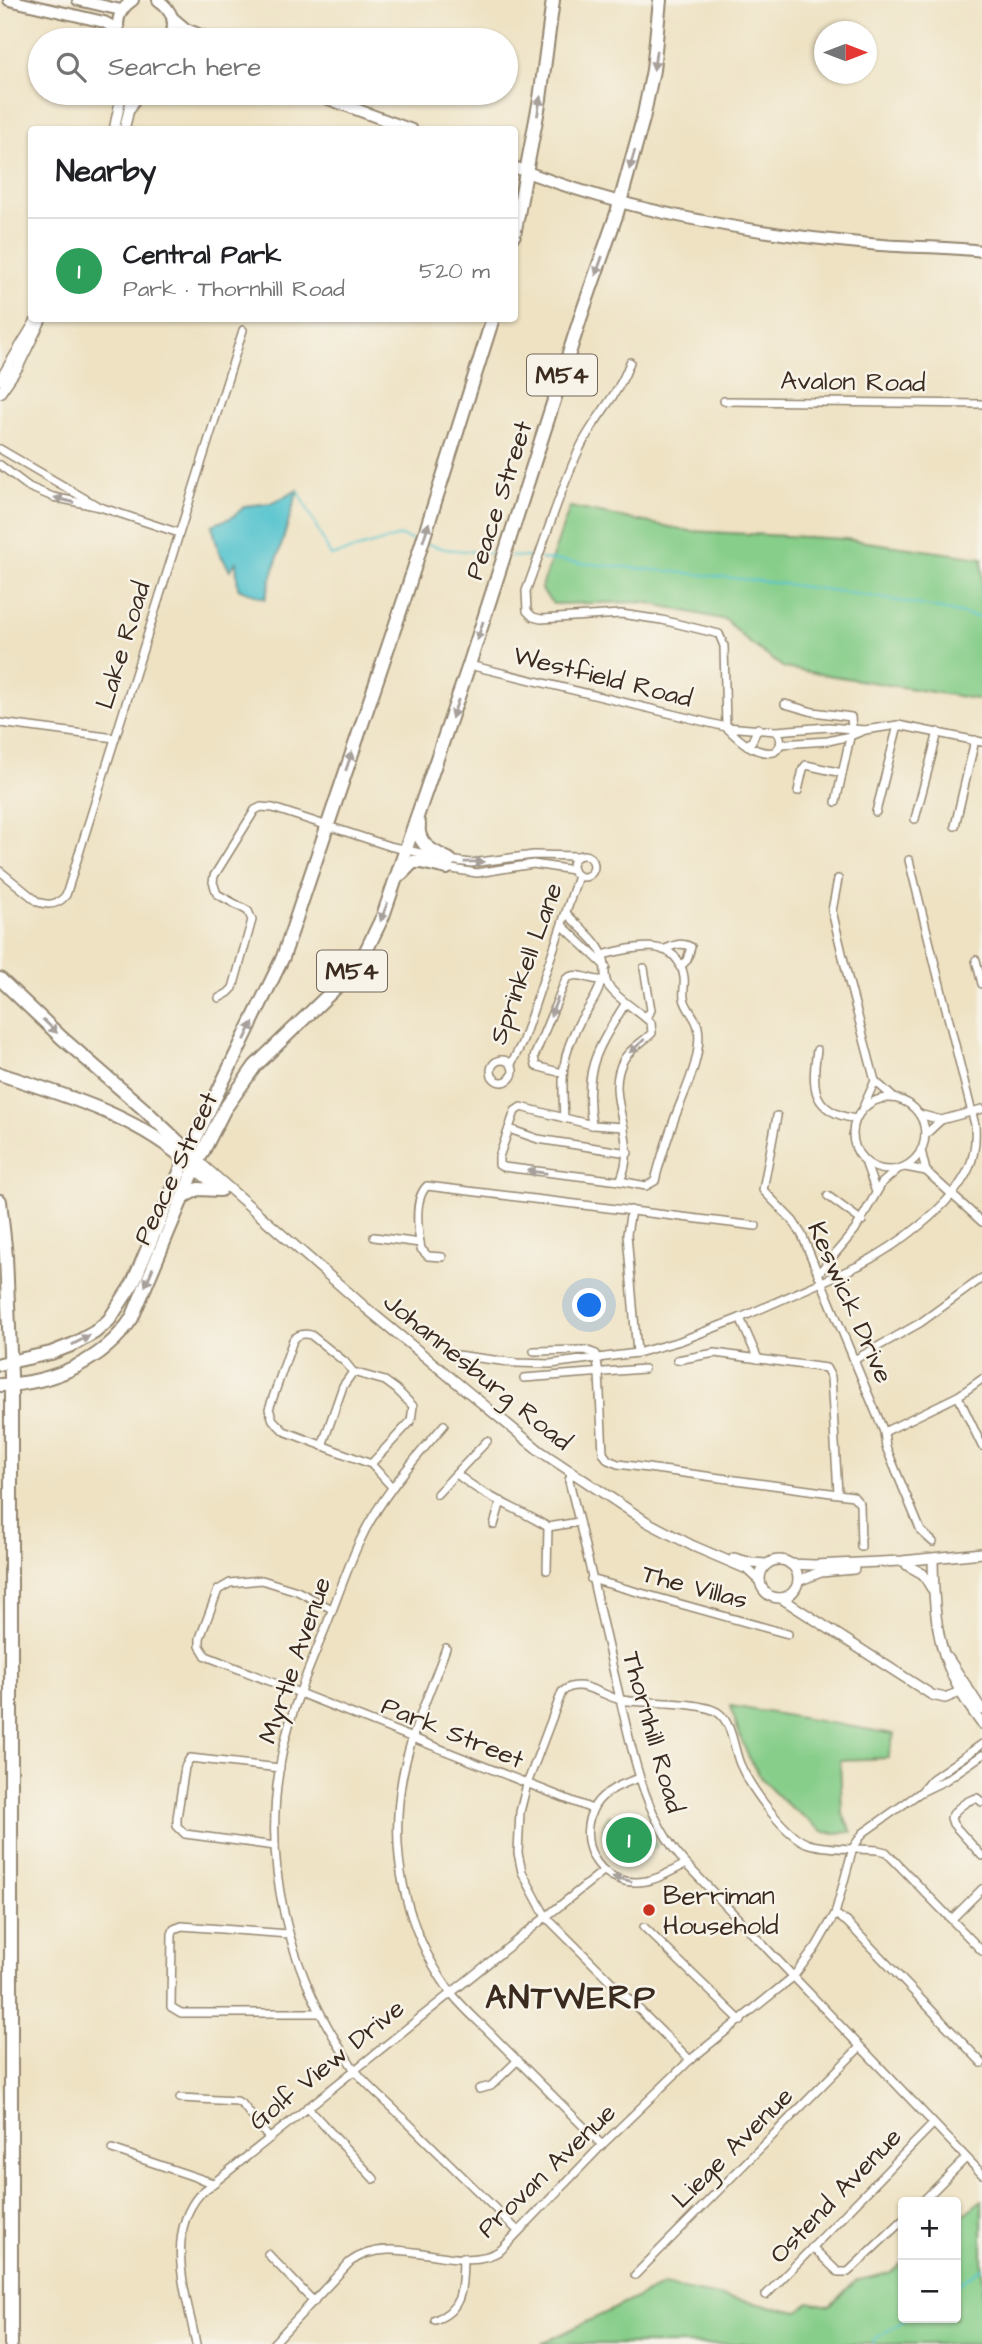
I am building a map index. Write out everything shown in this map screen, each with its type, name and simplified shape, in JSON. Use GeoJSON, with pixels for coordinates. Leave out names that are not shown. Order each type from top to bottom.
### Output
{"type":"FeatureCollection","features":[{"type":"Feature","properties":{"kind":"main road"},"geometry":{"type":"LineString","coordinates":[[9,0],[104,22],[115,28]]}},
{"type":"Feature","properties":{"kind":"main road"},"geometry":{"type":"LineString","coordinates":[[78,0],[121,10]]}},
{"type":"Feature","properties":{"kind":"main road"},"geometry":{"type":"LineString","coordinates":[[117,28],[121,10],[133,0]]}},
{"type":"Feature","properties":{"kind":"main road"},"geometry":{"type":"LineString","coordinates":[[159,0],[185,28]]}},
{"type":"Feature","properties":{"kind":"main road"},"geometry":{"type":"LineString","coordinates":[[518,217],[540,99],[553,0]]}},
{"type":"Feature","properties":{"kind":"main road","name":"Peace Street"},"geometry":{"type":"LineString","coordinates":[[5,1364],[74,1344],[102,1326],[123,1301],[159,1219],[224,1110],[255,1066],[345,979],[363,957],[374,937],[423,803],[620,201],[651,82],[660,0]]}},
{"type":"Feature","properties":{"kind":"main road"},"geometry":{"type":"LineString","coordinates":[[173,18],[173,28]]}},
{"type":"Feature","properties":{"kind":"main road"},"geometry":{"type":"LineString","coordinates":[[344,105],[401,126]]}},
{"type":"Feature","properties":{"kind":"main road"},"geometry":{"type":"LineString","coordinates":[[518,169],[620,201],[726,226],[781,235],[982,251]]}},
{"type":"Feature","properties":{"kind":"main road"},"geometry":{"type":"LineString","coordinates":[[953,247],[982,244]]}},
{"type":"Feature","properties":{"kind":"main road","name":"Peace Street"},"geometry":{"type":"LineString","coordinates":[[6,1385],[61,1372],[90,1359],[121,1335],[132,1318],[183,1198],[201,1128],[283,957],[409,584],[492,322]]}},
{"type":"Feature","properties":{"kind":"main road"},"geometry":{"type":"LineString","coordinates":[[423,803],[418,830],[420,838],[429,849],[449,864]]}},
{"type":"Feature","properties":{"kind":"main road"},"geometry":{"type":"LineString","coordinates":[[394,887],[404,869],[413,862],[449,864]]}},
{"type":"Feature","properties":{"kind":"main road"},"geometry":{"type":"LineString","coordinates":[[0,979],[62,1038],[145,1110],[192,1161]]}},
{"type":"Feature","properties":{"kind":"main road"},"geometry":{"type":"LineString","coordinates":[[0,1074],[114,1115],[192,1161]]}},
{"type":"Feature","properties":{"kind":"main road"},"geometry":{"type":"LineString","coordinates":[[166,1132],[190,1133],[201,1128]]}},
{"type":"Feature","properties":{"kind":"main road"},"geometry":{"type":"LineString","coordinates":[[183,1198],[198,1189],[220,1190]]}},
{"type":"Feature","properties":{"kind":"main road"},"geometry":{"type":"LineString","coordinates":[[0,1201],[5,1244],[11,2344]]}},
{"type":"Feature","properties":{"kind":"street"},"geometry":{"type":"LineString","coordinates":[[115,126],[119,105]]}},
{"type":"Feature","properties":{"kind":"street"},"geometry":{"type":"LineString","coordinates":[[125,126],[130,108]]}},
{"type":"Feature","properties":{"kind":"street"},"geometry":{"type":"LineString","coordinates":[[0,380],[37,322]]}},
{"type":"Feature","properties":{"kind":"street"},"geometry":{"type":"LineString","coordinates":[[0,393],[18,367],[38,322]]}},
{"type":"Feature","properties":{"kind":"street","name":"Lake Road"},"geometry":{"type":"LineString","coordinates":[[0,871],[38,902],[52,905],[62,900],[69,888],[243,330]]}},
{"type":"Feature","properties":{"kind":"street"},"geometry":{"type":"LineString","coordinates":[[630,362],[623,380],[586,436],[573,463],[526,591],[527,611],[533,617],[541,618],[621,614],[662,620],[719,634],[724,646],[726,727]]}},
{"type":"Feature","properties":{"kind":"street","name":"Avalon Road"},"geometry":{"type":"LineString","coordinates":[[724,401],[982,404]]}},
{"type":"Feature","properties":{"kind":"street"},"geometry":{"type":"LineString","coordinates":[[0,449],[100,507]]}},
{"type":"Feature","properties":{"kind":"street"},"geometry":{"type":"LineString","coordinates":[[0,465],[29,487],[53,497],[100,507],[179,533]]}},
{"type":"Feature","properties":{"kind":"street","name":"Westfield Road"},"geometry":{"type":"LineString","coordinates":[[469,665],[726,727],[776,731],[828,727],[851,732]]}},
{"type":"Feature","properties":{"kind":"street"},"geometry":{"type":"LineString","coordinates":[[785,704],[813,712],[849,715],[852,720],[836,802]]}},
{"type":"Feature","properties":{"kind":"street"},"geometry":{"type":"LineString","coordinates":[[0,723],[115,738]]}},
{"type":"Feature","properties":{"kind":"street"},"geometry":{"type":"LineString","coordinates":[[876,812],[898,726]]}},
{"type":"Feature","properties":{"kind":"street"},"geometry":{"type":"LineString","coordinates":[[780,744],[828,741],[851,732],[898,726],[979,741],[955,826]]}},
{"type":"Feature","properties":{"kind":"street","name":"Westfield Road"},"geometry":{"type":"LineString","coordinates":[[726,727],[747,745]]}},
{"type":"Feature","properties":{"kind":"street"},"geometry":{"type":"LineString","coordinates":[[758,729],[747,745],[769,753],[778,749],[780,744],[776,731]]}},
{"type":"Feature","properties":{"kind":"street"},"geometry":{"type":"LineString","coordinates":[[793,729],[796,736],[794,744]]}},
{"type":"Feature","properties":{"kind":"street"},"geometry":{"type":"LineString","coordinates":[[915,819],[937,732]]}},
{"type":"Feature","properties":{"kind":"street"},"geometry":{"type":"LineString","coordinates":[[798,791],[806,765],[842,773]]}},
{"type":"Feature","properties":{"kind":"street"},"geometry":{"type":"LineString","coordinates":[[219,998],[233,988],[252,920],[248,911],[217,894],[213,882],[216,870],[255,810],[267,807],[406,852]]}},
{"type":"Feature","properties":{"kind":"street","name":"Sprinkell Lane"},"geometry":{"type":"LineString","coordinates":[[406,852],[477,873],[533,864],[575,873],[567,914],[522,1043],[511,1065]]}},
{"type":"Feature","properties":{"kind":"street","name":"Sprinkell Lane"},"geometry":{"type":"LineString","coordinates":[[449,864],[534,855],[577,856]]}},
{"type":"Feature","properties":{"kind":"street"},"geometry":{"type":"LineString","coordinates":[[577,856],[588,856],[594,866],[589,875],[575,873],[572,863],[577,856]]}},
{"type":"Feature","properties":{"kind":"street"},"geometry":{"type":"LineString","coordinates":[[449,1354],[532,1363],[598,1359],[637,1353],[680,1341],[740,1318],[820,1277],[875,1257],[915,1228],[952,1193],[962,1181],[974,1151],[973,1111],[909,860]]}},
{"type":"Feature","properties":{"kind":"street"},"geometry":{"type":"LineString","coordinates":[[838,879],[833,903],[834,919],[875,1081],[884,1091],[904,1100],[919,1114],[941,1120]]}},
{"type":"Feature","properties":{"kind":"street"},"geometry":{"type":"LineString","coordinates":[[565,1118],[562,1073],[573,1035],[603,981],[606,967],[603,955],[567,914]]}},
{"type":"Feature","properties":{"kind":"street"},"geometry":{"type":"LineString","coordinates":[[563,926],[606,967]]}},
{"type":"Feature","properties":{"kind":"street"},"geometry":{"type":"LineString","coordinates":[[663,950],[677,944],[691,947],[687,960],[680,967]]}},
{"type":"Feature","properties":{"kind":"street"},"geometry":{"type":"LineString","coordinates":[[603,955],[638,946],[663,950],[673,956],[684,976],[687,1009],[698,1025],[696,1058],[655,1181],[646,1186],[503,1167],[499,1164],[515,1111],[521,1107],[592,1125],[624,1127]]}},
{"type":"Feature","properties":{"kind":"street"},"geometry":{"type":"LineString","coordinates":[[976,960],[982,984]]}},
{"type":"Feature","properties":{"kind":"street"},"geometry":{"type":"LineString","coordinates":[[644,968],[651,1010],[644,1016]]}},
{"type":"Feature","properties":{"kind":"street"},"geometry":{"type":"LineString","coordinates":[[562,1073],[536,1066],[534,1057],[566,979],[575,975],[603,981],[651,1023],[652,1033],[625,1058],[619,1076],[618,1102],[628,1153],[626,1169],[620,1181]]}},
{"type":"Feature","properties":{"kind":"street"},"geometry":{"type":"LineString","coordinates":[[592,1125],[589,1102],[591,1067],[596,1053],[625,1003]]}},
{"type":"Feature","properties":{"kind":"street"},"geometry":{"type":"LineString","coordinates":[[817,1050],[813,1072],[814,1088],[821,1103],[832,1113],[856,1119]]}},
{"type":"Feature","properties":{"kind":"street"},"geometry":{"type":"LineString","coordinates":[[875,1081],[856,1119],[853,1141],[872,1178],[876,1193]]}},
{"type":"Feature","properties":{"kind":"street"},"geometry":{"type":"LineString","coordinates":[[862,1109],[871,1101],[894,1097]]}},
{"type":"Feature","properties":{"kind":"street"},"geometry":{"type":"LineString","coordinates":[[925,1135],[941,1120],[982,1109]]}},
{"type":"Feature","properties":{"kind":"street"},"geometry":{"type":"LineString","coordinates":[[820,1277],[862,1221],[887,1178],[914,1160],[921,1150],[925,1135],[919,1114]]}},
{"type":"Feature","properties":{"kind":"street","name":"Keswick Drive"},"geometry":{"type":"LineString","coordinates":[[778,1116],[763,1190],[797,1227],[884,1432],[886,1447],[921,1531],[933,1542]]}},
{"type":"Feature","properties":{"kind":"street"},"geometry":{"type":"LineString","coordinates":[[509,1129],[538,1139],[628,1153]]}},
{"type":"Feature","properties":{"kind":"street"},"geometry":{"type":"LineString","coordinates":[[921,1150],[926,1171]]}},
{"type":"Feature","properties":{"kind":"street","name":"Johannesburg Road"},"geometry":{"type":"LineString","coordinates":[[192,1161],[220,1190],[298,1254],[317,1266]]}},
{"type":"Feature","properties":{"kind":"street","name":"Johannesburg Road"},"geometry":{"type":"LineString","coordinates":[[192,1161],[517,1433],[571,1473],[667,1533],[752,1572],[760,1580]]}},
{"type":"Feature","properties":{"kind":"street"},"geometry":{"type":"LineString","coordinates":[[864,1161],[880,1169],[926,1171],[982,1222]]}},
{"type":"Feature","properties":{"kind":"street"},"geometry":{"type":"LineString","coordinates":[[442,1257],[424,1254],[420,1244],[419,1205],[421,1194],[427,1186],[756,1226]]}},
{"type":"Feature","properties":{"kind":"street"},"geometry":{"type":"LineString","coordinates":[[828,1196],[862,1221]]}},
{"type":"Feature","properties":{"kind":"street"},"geometry":{"type":"LineString","coordinates":[[631,1210],[627,1234],[637,1353]]}},
{"type":"Feature","properties":{"kind":"street"},"geometry":{"type":"LineString","coordinates":[[374,1237],[420,1244]]}},
{"type":"Feature","properties":{"kind":"street"},"geometry":{"type":"LineString","coordinates":[[854,1360],[919,1323],[982,1278]]}},
{"type":"Feature","properties":{"kind":"street"},"geometry":{"type":"LineString","coordinates":[[740,1318],[758,1359]]}},
{"type":"Feature","properties":{"kind":"street"},"geometry":{"type":"LineString","coordinates":[[371,1464],[411,1421],[413,1417],[410,1401],[390,1384],[353,1372],[311,1335],[301,1334],[293,1340],[269,1409],[271,1414],[284,1431],[371,1464],[392,1487]]}},
{"type":"Feature","properties":{"kind":"street"},"geometry":{"type":"LineString","coordinates":[[534,1351],[593,1351],[598,1359],[603,1453],[608,1460],[853,1496],[859,1500],[861,1547]]}},
{"type":"Feature","properties":{"kind":"street"},"geometry":{"type":"LineString","coordinates":[[677,1360],[715,1353],[820,1366],[830,1372],[838,1493]]}},
{"type":"Feature","properties":{"kind":"street"},"geometry":{"type":"LineString","coordinates":[[524,1378],[644,1369]]}},
{"type":"Feature","properties":{"kind":"street"},"geometry":{"type":"LineString","coordinates":[[322,1446],[343,1387],[353,1372]]}},
{"type":"Feature","properties":{"kind":"street"},"geometry":{"type":"LineString","coordinates":[[884,1432],[958,1396],[982,1379]]}},
{"type":"Feature","properties":{"kind":"street"},"geometry":{"type":"LineString","coordinates":[[958,1396],[982,1447]]}},
{"type":"Feature","properties":{"kind":"street","name":"Myrtle Avenue"},"geometry":{"type":"LineString","coordinates":[[444,1425],[392,1487],[358,1544],[299,1692],[280,1768],[275,1814],[279,1891],[288,1934],[319,2013],[354,2069],[518,2231]]}},
{"type":"Feature","properties":{"kind":"street"},"geometry":{"type":"LineString","coordinates":[[437,1494],[486,1441]]}},
{"type":"Feature","properties":{"kind":"street","name":"Thornhill Road"},"geometry":{"type":"LineString","coordinates":[[571,1473],[569,1481],[620,1700],[640,1778],[659,1828],[669,1845],[686,1864],[982,2174]]}},
{"type":"Feature","properties":{"kind":"street"},"geometry":{"type":"LineString","coordinates":[[457,1474],[473,1487],[548,1527],[579,1522]]}},
{"type":"Feature","properties":{"kind":"street"},"geometry":{"type":"LineString","coordinates":[[495,1525],[501,1501]]}},
{"type":"Feature","properties":{"kind":"street","name":"Johannesburg Road"},"geometry":{"type":"LineString","coordinates":[[618,1502],[714,1550],[742,1561],[766,1564]]}},
{"type":"Feature","properties":{"kind":"street"},"geometry":{"type":"LineString","coordinates":[[547,1570],[548,1527]]}},
{"type":"Feature","properties":{"kind":"street"},"geometry":{"type":"LineString","coordinates":[[960,1692],[945,1698],[932,1695],[781,1598],[765,1591],[760,1580],[766,1564],[778,1560],[835,1567],[907,1565],[982,1555]]}},
{"type":"Feature","properties":{"kind":"street"},"geometry":{"type":"LineString","coordinates":[[781,1598],[792,1592],[798,1581],[835,1567],[933,1562]]}},
{"type":"Feature","properties":{"kind":"street"},"geometry":{"type":"LineString","coordinates":[[933,1562],[938,1638],[960,1692],[982,1724]]}},
{"type":"Feature","properties":{"kind":"street"},"geometry":{"type":"LineString","coordinates":[[790,1563],[798,1581]]}},
{"type":"Feature","properties":{"kind":"street"},"geometry":{"type":"LineString","coordinates":[[907,1565],[928,1579],[934,1601]]}},
{"type":"Feature","properties":{"kind":"street","name":"The Villas"},"geometry":{"type":"LineString","coordinates":[[591,1579],[788,1634]]}},
{"type":"Feature","properties":{"kind":"street","name":"Park Street"},"geometry":{"type":"LineString","coordinates":[[332,1609],[297,1591],[262,1580],[230,1583],[218,1590],[200,1638],[202,1652],[206,1656],[592,1809]]}},
{"type":"Feature","properties":{"kind":"street"},"geometry":{"type":"LineString","coordinates":[[792,1592],[802,1612]]}},
{"type":"Feature","properties":{"kind":"street"},"geometry":{"type":"LineString","coordinates":[[446,1648],[413,1739],[403,1775],[398,1811],[400,1874],[419,1939],[450,1992],[602,2145]]}},
{"type":"Feature","properties":{"kind":"street"},"geometry":{"type":"LineString","coordinates":[[945,1654],[982,1710]]}},
{"type":"Feature","properties":{"kind":"street"},"geometry":{"type":"LineString","coordinates":[[690,2060],[546,1917],[522,1871],[518,1853],[520,1812],[527,1784],[565,1689],[573,1686],[582,1686],[620,1700],[701,1706],[716,1711],[723,1718],[746,1776],[783,1824],[807,1844],[886,1853],[982,1951]]}},
{"type":"Feature","properties":{"kind":"street"},"geometry":{"type":"LineString","coordinates":[[921,1792],[925,1784],[982,1744]]}},
{"type":"Feature","properties":{"kind":"street"},"geometry":{"type":"LineString","coordinates":[[853,1848],[863,1833],[921,1792],[982,1755]]}},
{"type":"Feature","properties":{"kind":"street"},"geometry":{"type":"LineString","coordinates":[[275,1846],[185,1834],[177,1826],[177,1818],[185,1767],[190,1758],[280,1768]]}},
{"type":"Feature","properties":{"kind":"street"},"geometry":{"type":"LineString","coordinates":[[640,1778],[616,1788],[592,1809],[589,1822],[590,1848],[602,1871],[624,1881],[647,1881],[686,1864]]}},
{"type":"Feature","properties":{"kind":"street"},"geometry":{"type":"LineString","coordinates":[[982,1802],[977,1798],[969,1800],[953,1813],[951,1818],[953,1824],[982,1856]]}},
{"type":"Feature","properties":{"kind":"street","name":"Provan Avenue"},"geometry":{"type":"LineString","coordinates":[[273,2344],[361,2253],[384,2250],[463,2257],[486,2257],[494,2254],[690,2060],[793,1977],[816,1947],[835,1914],[853,1848]]}},
{"type":"Feature","properties":{"kind":"street","name":"Golf View Drive"},"geometry":{"type":"LineString","coordinates":[[196,2344],[180,2240],[192,2203],[268,2137],[602,1871]]}},
{"type":"Feature","properties":{"kind":"street"},"geometry":{"type":"LineString","coordinates":[[952,1919],[982,1889]]}},
{"type":"Feature","properties":{"kind":"street"},"geometry":{"type":"LineString","coordinates":[[835,1914],[847,1922],[982,2063]]}},
{"type":"Feature","properties":{"kind":"street"},"geometry":{"type":"LineString","coordinates":[[288,1934],[182,1926],[174,1929],[172,2007],[181,2013],[319,2013]]}},
{"type":"Feature","properties":{"kind":"street"},"geometry":{"type":"LineString","coordinates":[[644,1927],[741,2021]]}},
{"type":"Feature","properties":{"kind":"street","name":"Liege Avenue"},"geometry":{"type":"LineString","coordinates":[[635,2276],[859,2048]]}},
{"type":"Feature","properties":{"kind":"street"},"geometry":{"type":"LineString","coordinates":[[479,2089],[491,2086],[518,2060]]}},
{"type":"Feature","properties":{"kind":"street"},"geometry":{"type":"LineString","coordinates":[[180,2098],[237,2101],[268,2137]]}},
{"type":"Feature","properties":{"kind":"street"},"geometry":{"type":"LineString","coordinates":[[307,2107],[374,2179]]}},
{"type":"Feature","properties":{"kind":"street","name":"Ostend Avenue"},"geometry":{"type":"LineString","coordinates":[[766,2295],[933,2124]]}},
{"type":"Feature","properties":{"kind":"street"},"geometry":{"type":"LineString","coordinates":[[112,2149],[213,2183]]}},
{"type":"Feature","properties":{"kind":"street"},"geometry":{"type":"LineString","coordinates":[[927,2197],[966,2158]]}},
{"type":"Feature","properties":{"kind":"street"},"geometry":{"type":"LineString","coordinates":[[812,2247],[838,2272],[848,2273],[898,2225]]}},
{"type":"Feature","properties":{"kind":"street"},"geometry":{"type":"LineString","coordinates":[[268,2254],[314,2302]]}},
{"type":"Feature","properties":{"kind":"street"},"geometry":{"type":"LineString","coordinates":[[435,2320],[449,2313],[458,2302],[463,2257]]}},
{"type":"Feature","properties":{"kind":"green space"},"geometry":{"type":"Polygon","coordinates":[[[570,507],[690,531],[845,539],[982,558],[982,700],[784,668],[746,640],[726,620],[644,602],[553,604],[541,589],[570,507]]]}},
{"type":"Feature","properties":{"kind":"green space"},"geometry":{"type":"Polygon","coordinates":[[[731,1706],[894,1734],[888,1758],[840,1760],[842,1813],[852,1832],[822,1831],[775,1793],[755,1769],[731,1706]]]}},
{"type":"Feature","properties":{"kind":"green space"},"geometry":{"type":"Polygon","coordinates":[[[609,1816],[627,1825],[645,1820],[657,1846],[637,1861],[622,1864],[605,1842],[605,1822],[609,1816]]]}},
{"type":"Feature","properties":{"kind":"green space"},"geometry":{"type":"Polygon","coordinates":[[[982,2200],[982,2344],[541,2344],[663,2285],[799,2312],[809,2302],[830,2306],[855,2281],[889,2273],[898,2266],[898,2323],[961,2323],[961,2216],[982,2200]]]}},
{"type":"Feature","properties":{"kind":"water"},"geometry":{"type":"Polygon","coordinates":[[[298,490],[265,599],[238,588],[236,562],[230,570],[219,552],[212,525],[233,517],[245,506],[272,503],[298,490]]]}},
{"type":"Feature","properties":{"kind":"waterway"},"geometry":{"type":"LineString","coordinates":[[298,490],[331,556],[400,536],[418,542]]}},
{"type":"Feature","properties":{"kind":"waterway"},"geometry":{"type":"LineString","coordinates":[[427,544],[445,549],[497,554]]}},
{"type":"Feature","properties":{"kind":"waterway"},"geometry":{"type":"LineString","coordinates":[[510,556],[535,558]]}},
{"type":"Feature","properties":{"kind":"waterway"},"geometry":{"type":"LineString","coordinates":[[541,559],[818,588],[982,618]]}},
{"type":"Feature","properties":{"kind":"waterway"},"geometry":{"type":"LineString","coordinates":[[961,2283],[982,2268]]}},
{"type":"Feature","properties":{"kind":"waterway"},"geometry":{"type":"LineString","coordinates":[[874,2344],[875,2339],[900,2323]]}},
{"type":"Feature","properties":{"kind":"place","name":"Central Park"},"geometry":{"type":"Point","coordinates":[629,1840]}},
{"type":"Feature","properties":{"kind":"place","name":"Berriman Household"},"geometry":{"type":"Point","coordinates":[649,1910]}},
{"type":"Feature","properties":{"kind":"district","name":"ANTWERP"},"geometry":{"type":"Point","coordinates":[571,1996]}}]}
